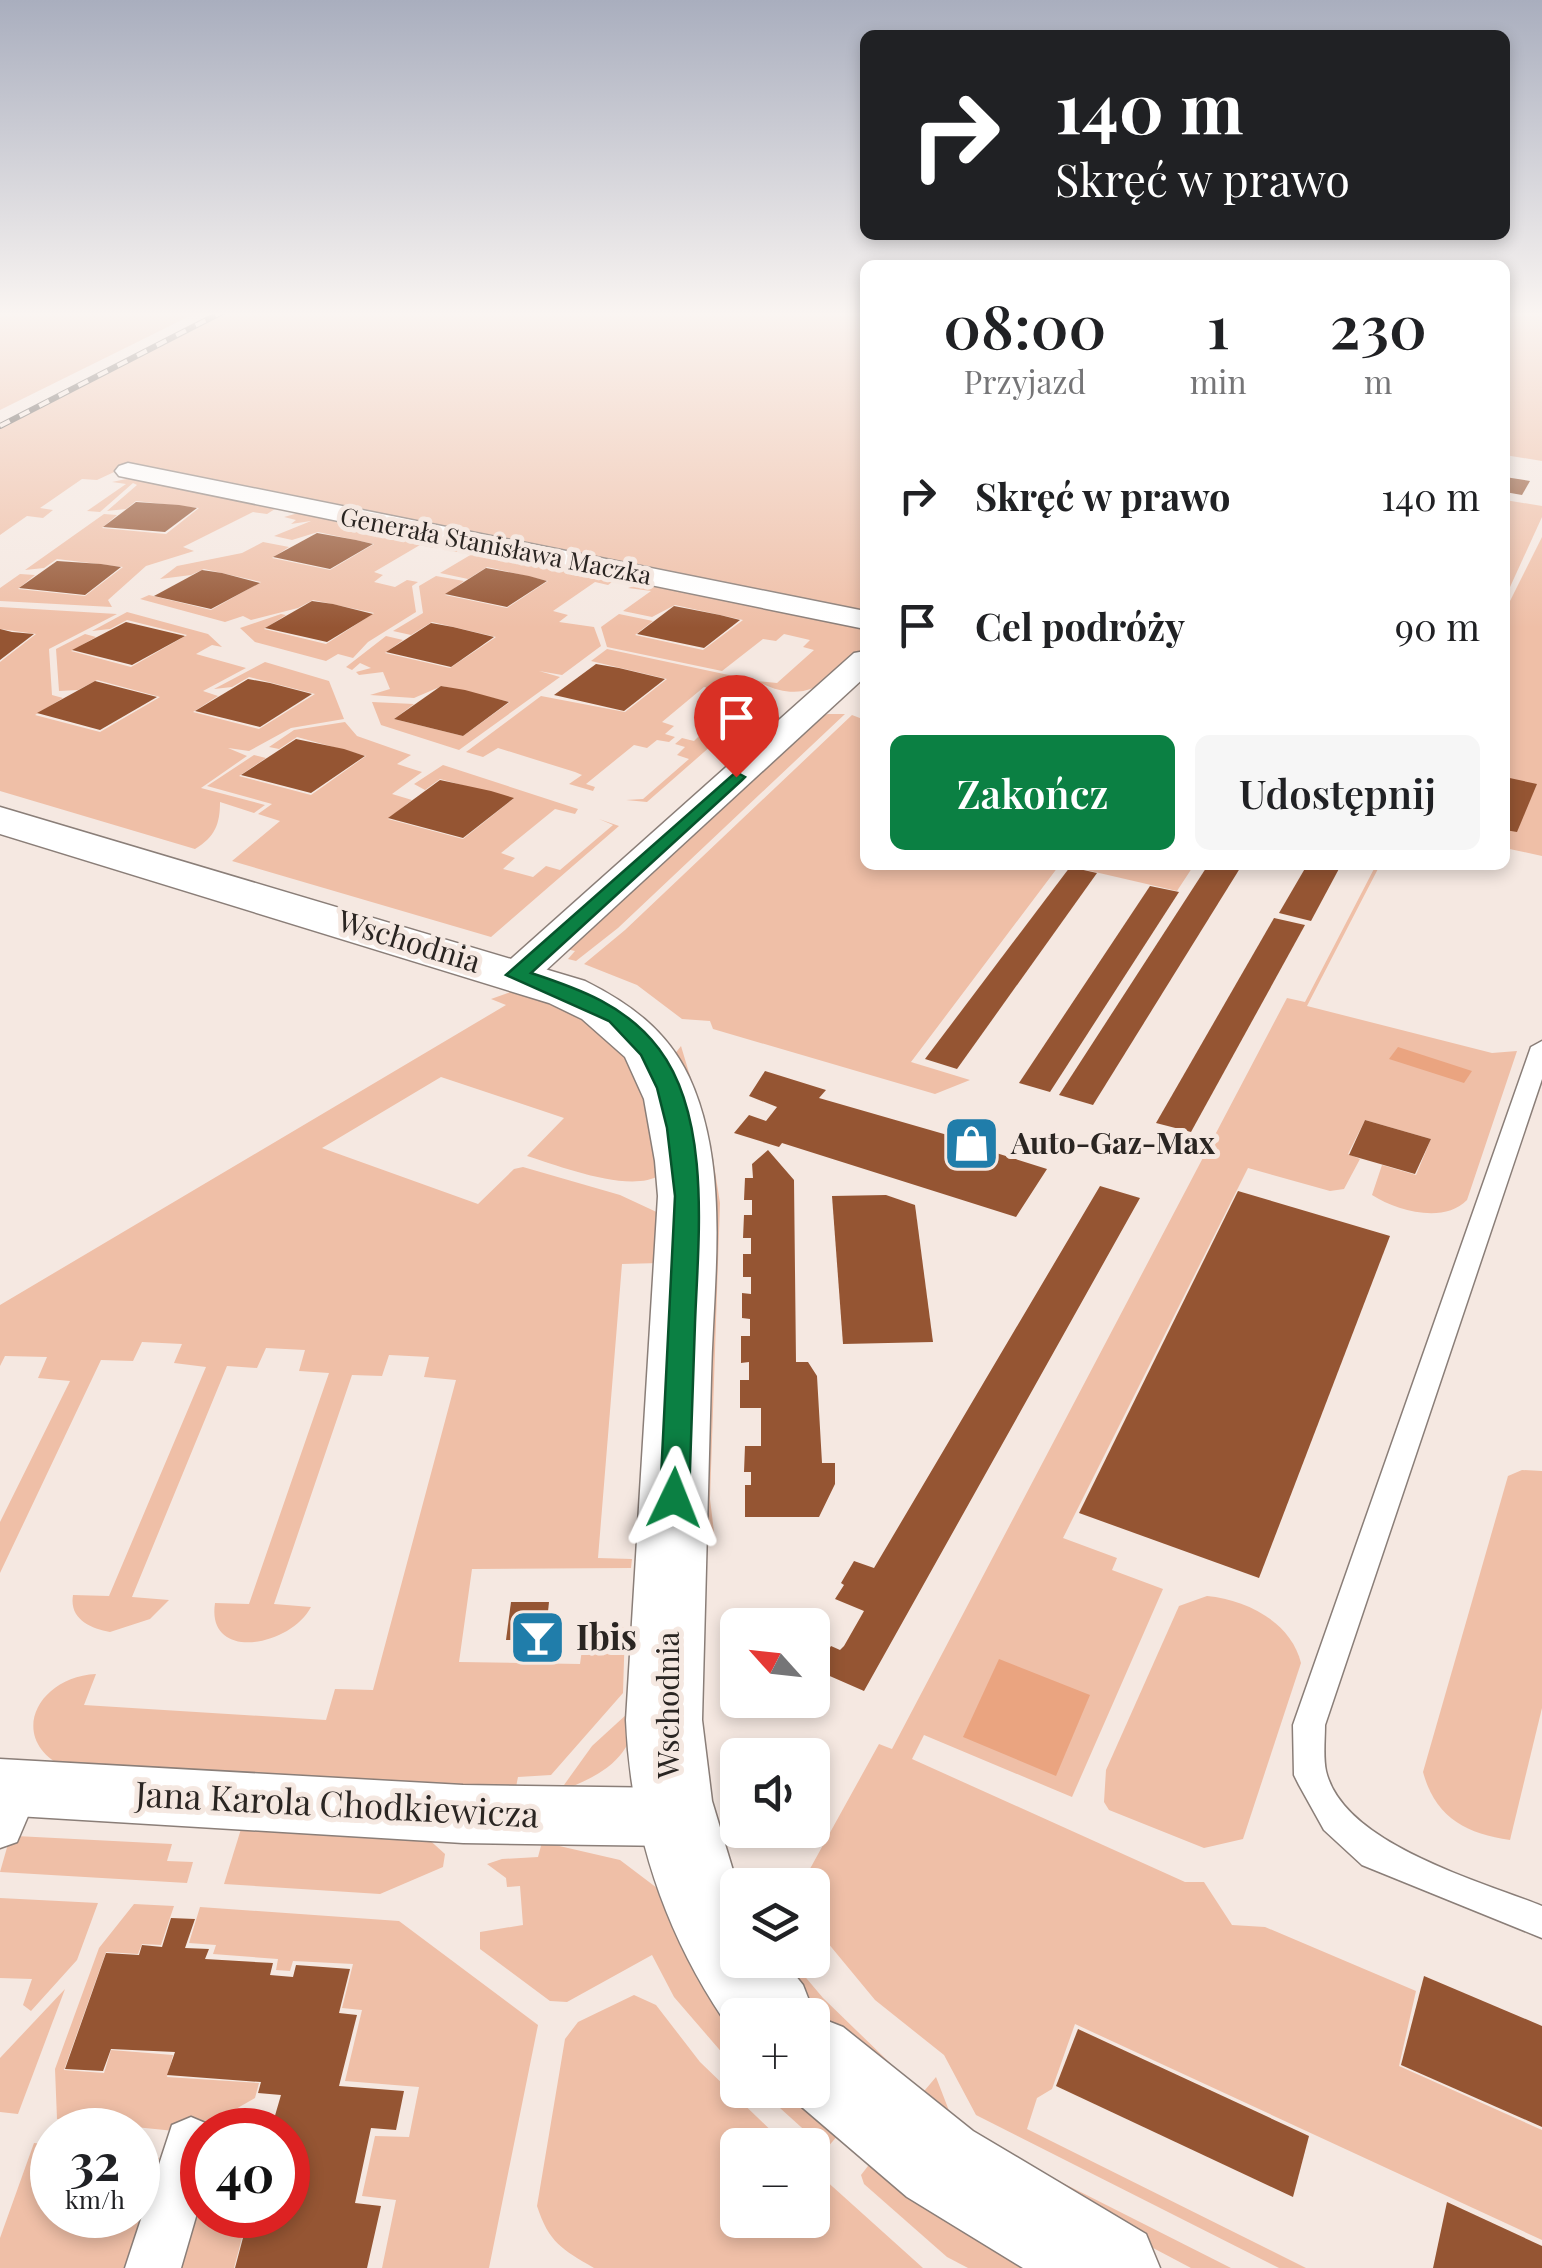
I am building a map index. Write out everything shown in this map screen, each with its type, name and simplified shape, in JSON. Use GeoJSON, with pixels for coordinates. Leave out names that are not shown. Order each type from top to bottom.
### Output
{"type":"FeatureCollection","features":[{"type":"Feature","properties":{"kind":"street","name":"Generała Stanisława Maczka"},"geometry":{"type":"LineString","coordinates":[[128,471],[860,619]]}},
{"type":"Feature","properties":{"kind":"street"},"geometry":{"type":"LineString","coordinates":[[516,975],[860,665]]}},
{"type":"Feature","properties":{"kind":"street","name":"Wschodnia"},"geometry":{"type":"LineString","coordinates":[[0,820],[516,975],[594,1003],[631,1028],[660,1068],[678,1128],[687,1196],[664,1720],[674,1816],[694,1882],[718,1938],[760,1998]]}},
{"type":"Feature","properties":{"kind":"street","name":"Jana Karola Chodkiewicza"},"geometry":{"type":"LineString","coordinates":[[6,1801],[674,1816]]}},
{"type":"Feature","properties":{"kind":"street"},"geometry":{"type":"LineString","coordinates":[[830,2073],[940,2164],[1112,2268]]}},
{"type":"Feature","properties":{"kind":"street"},"geometry":{"type":"LineString","coordinates":[[153,2268],[180,2180]]}},
{"type":"Feature","properties":{"kind":"lane"},"geometry":{"type":"LineString","coordinates":[[1542,1048],[1309,1726],[1310,1775],[1336,1820],[1374,1854],[1542,1922]]}},
{"type":"Feature","properties":{"kind":"shaded area"},"geometry":{"type":"Polygon","coordinates":[[[24,417],[860,417],[860,613],[127,466],[97,480],[82,479],[40,508],[53,510],[43,518],[27,516],[0,535],[0,429],[24,417]]]}},
{"type":"Feature","properties":{"kind":"shaded area"},"geometry":{"type":"Polygon","coordinates":[[[1510,417],[1542,417],[1542,461],[1510,456],[1510,417]]]}},
{"type":"Feature","properties":{"kind":"shaded area"},"geometry":{"type":"Polygon","coordinates":[[[131,478],[275,509],[267,514],[253,512],[183,547],[194,551],[146,566],[108,600],[112,607],[0,601],[0,588],[20,574],[35,575],[18,589],[85,596],[123,567],[57,559],[44,568],[25,570],[104,514],[117,515],[102,528],[166,534],[199,508],[136,501],[126,509],[107,511],[137,485],[133,483],[100,512],[87,511],[126,484],[112,482],[131,478]]]}},
{"type":"Feature","properties":{"kind":"shaded area"},"geometry":{"type":"Polygon","coordinates":[[[1510,501],[1542,506],[1542,517],[1510,587],[1510,501]]]}},
{"type":"Feature","properties":{"kind":"shaded area"},"geometry":{"type":"Polygon","coordinates":[[[302,512],[439,542],[434,548],[420,545],[374,572],[383,575],[374,582],[395,587],[407,580],[418,582],[412,586],[416,612],[368,642],[353,658],[338,654],[326,661],[255,642],[240,628],[281,614],[286,615],[264,629],[326,644],[374,613],[313,600],[298,608],[251,620],[243,616],[225,622],[140,599],[149,595],[211,610],[261,582],[204,569],[160,579],[177,566],[242,553],[263,542],[289,547],[272,558],[330,570],[374,544],[318,532],[292,540],[274,536],[311,521],[291,524],[296,520],[284,517],[302,512]]]}},
{"type":"Feature","properties":{"kind":"shaded area"},"geometry":{"type":"Polygon","coordinates":[[[1542,537],[1542,856],[1510,849],[1510,601],[1542,537]]]}},
{"type":"Feature","properties":{"kind":"shaded area"},"geometry":{"type":"Polygon","coordinates":[[[469,546],[616,579],[608,585],[595,582],[553,611],[568,615],[559,622],[594,627],[601,646],[562,675],[539,671],[560,677],[459,750],[381,725],[372,702],[414,704],[394,719],[463,736],[510,702],[442,686],[414,698],[370,695],[390,689],[383,672],[359,675],[356,672],[371,668],[360,663],[352,670],[346,667],[386,636],[403,640],[385,653],[450,668],[496,637],[432,622],[411,635],[393,631],[423,613],[419,586],[436,576],[464,581],[445,595],[507,608],[548,581],[487,567],[468,579],[440,573],[472,554],[451,551],[469,546]]]}},
{"type":"Feature","properties":{"kind":"shaded area"},"geometry":{"type":"Polygon","coordinates":[[[643,583],[860,625],[860,652],[816,687],[790,692],[757,681],[777,683],[814,650],[803,647],[810,640],[784,634],[776,641],[763,639],[722,671],[607,647],[601,627],[619,614],[653,621],[635,635],[703,650],[743,620],[675,605],[652,617],[623,611],[651,591],[628,588],[643,583]]]}},
{"type":"Feature","properties":{"kind":"shaded area"},"geometry":{"type":"Polygon","coordinates":[[[0,607],[117,614],[49,649],[52,695],[63,698],[35,715],[100,732],[160,697],[97,680],[78,690],[59,691],[56,649],[85,634],[96,637],[71,651],[131,667],[187,635],[127,620],[110,629],[92,631],[127,612],[208,634],[222,647],[212,645],[196,654],[246,668],[203,691],[218,696],[193,712],[259,729],[315,694],[249,677],[232,687],[214,689],[265,662],[329,681],[344,719],[291,728],[249,751],[228,748],[247,756],[201,788],[265,805],[254,813],[220,802],[215,829],[195,849],[0,791],[0,662],[36,634],[0,629],[0,607]]]}},
{"type":"Feature","properties":{"kind":"shaded area"},"geometry":{"type":"Polygon","coordinates":[[[607,649],[738,677],[722,690],[704,687],[662,722],[674,726],[665,734],[675,737],[669,742],[657,740],[647,748],[634,745],[586,784],[595,787],[593,791],[569,784],[582,775],[498,748],[483,757],[466,752],[541,696],[625,712],[667,679],[591,661],[607,649]]]}},
{"type":"Feature","properties":{"kind":"shaded area"},"geometry":{"type":"Polygon","coordinates":[[[750,692],[768,696],[647,802],[626,800],[643,799],[689,759],[677,755],[685,747],[675,744],[682,738],[694,741],[703,732],[717,735],[758,700],[741,695],[750,692]]]}},
{"type":"Feature","properties":{"kind":"shaded area"},"geometry":{"type":"Polygon","coordinates":[[[845,714],[618,928],[576,961],[568,959],[575,951],[566,949],[820,716],[845,714]]]}},
{"type":"Feature","properties":{"kind":"shaded area"},"geometry":{"type":"Polygon","coordinates":[[[852,715],[860,718],[860,870],[1056,870],[911,1062],[970,1080],[935,1094],[713,1029],[710,1021],[682,1019],[637,985],[584,964],[852,715]]]}},
{"type":"Feature","properties":{"kind":"shaded area"},"geometry":{"type":"Polygon","coordinates":[[[345,722],[357,736],[411,755],[397,764],[422,772],[392,794],[412,800],[388,819],[463,839],[513,799],[440,779],[425,790],[414,784],[443,765],[578,809],[575,814],[555,809],[501,853],[515,858],[503,869],[533,877],[546,866],[560,870],[613,825],[599,819],[619,826],[491,937],[232,861],[280,821],[258,814],[272,804],[207,786],[254,755],[266,758],[239,776],[311,795],[366,756],[297,737],[279,749],[269,747],[294,730],[345,722]]]}},
{"type":"Feature","properties":{"kind":"shaded area"},"geometry":{"type":"Polygon","coordinates":[[[1086,870],[1191,870],[1177,891],[1086,870]]]}},
{"type":"Feature","properties":{"kind":"shaded area"},"geometry":{"type":"Polygon","coordinates":[[[1373,870],[1377,870],[1307,1006],[1492,1053],[1517,1051],[1467,1200],[1446,1212],[1433,1213],[1407,1210],[1372,1195],[1382,1165],[1416,1175],[1431,1139],[1365,1120],[1348,1154],[1360,1159],[1344,1189],[1330,1191],[1248,1168],[1063,1538],[1117,1558],[1112,1570],[1163,1589],[1072,1797],[924,1735],[912,1759],[1185,1882],[1204,1882],[1232,1925],[1265,1927],[1416,1991],[1399,2066],[1542,2130],[1542,2240],[1075,2024],[1052,2089],[1037,2098],[1027,2129],[1306,2268],[1279,2268],[976,2115],[944,2055],[875,2000],[830,1946],[830,1868],[810,1868],[821,1848],[830,1848],[830,1833],[879,1744],[892,1749],[1287,998],[1305,1002],[1373,870]]]}},
{"type":"Feature","properties":{"kind":"shaded area"},"geometry":{"type":"Polygon","coordinates":[[[516,990],[559,1002],[621,1041],[647,1091],[660,1175],[647,1180],[613,1180],[527,1156],[564,1118],[441,1077],[322,1148],[478,1204],[514,1169],[523,1167],[620,1195],[663,1215],[660,1263],[622,1264],[598,1558],[632,1559],[631,1568],[472,1569],[459,1662],[580,1664],[585,1628],[625,1627],[623,1693],[551,1775],[518,1777],[515,1792],[68,1769],[49,1757],[37,1743],[33,1727],[44,1698],[57,1686],[75,1678],[96,1674],[84,1705],[326,1720],[335,1689],[373,1690],[456,1380],[424,1377],[429,1357],[389,1355],[382,1376],[352,1375],[274,1604],[311,1607],[286,1632],[252,1642],[236,1641],[223,1634],[216,1622],[215,1603],[249,1604],[329,1373],[299,1371],[305,1350],[266,1348],[257,1368],[227,1366],[132,1597],[169,1600],[150,1619],[110,1632],[88,1625],[78,1616],[73,1595],[109,1596],[206,1367],[174,1363],[182,1344],[142,1342],[133,1361],[101,1360],[0,1573],[0,1522],[70,1381],[38,1378],[47,1357],[5,1356],[0,1366],[0,1305],[506,1005],[491,999],[516,990]]]}},
{"type":"Feature","properties":{"kind":"shaded area"},"geometry":{"type":"Polygon","coordinates":[[[681,1046],[711,1146],[720,1203],[710,1499],[715,1540],[696,1541],[674,1055],[681,1046]]]}},
{"type":"Feature","properties":{"kind":"shaded area"},"geometry":{"type":"Polygon","coordinates":[[[1398,1047],[1472,1071],[1464,1083],[1389,1059],[1398,1047]]]}},
{"type":"Feature","properties":{"kind":"shaded area"},"geometry":{"type":"Polygon","coordinates":[[[1522,1470],[1542,1471],[1542,1708],[1510,1840],[1480,1833],[1454,1821],[1435,1801],[1423,1772],[1508,1476],[1522,1470]]]}},
{"type":"Feature","properties":{"kind":"shaded area"},"geometry":{"type":"Polygon","coordinates":[[[1207,1596],[1237,1602],[1265,1616],[1288,1636],[1301,1663],[1243,1839],[1204,1848],[1109,1810],[1104,1802],[1106,1770],[1179,1606],[1207,1596]]]}},
{"type":"Feature","properties":{"kind":"shaded area"},"geometry":{"type":"Polygon","coordinates":[[[999,1659],[1090,1695],[1056,1776],[963,1737],[999,1659]]]}},
{"type":"Feature","properties":{"kind":"shaded area"},"geometry":{"type":"Polygon","coordinates":[[[639,1703],[631,1737],[615,1761],[591,1778],[559,1792],[592,1746],[639,1703]]]}},
{"type":"Feature","properties":{"kind":"shaded area"},"geometry":{"type":"Polygon","coordinates":[[[241,1829],[425,1836],[445,1854],[443,1867],[380,1894],[224,1884],[241,1829]]]}},
{"type":"Feature","properties":{"kind":"shaded area"},"geometry":{"type":"Polygon","coordinates":[[[16,1836],[172,1844],[167,1861],[193,1862],[187,1883],[0,1872],[8,1844],[16,1836]]]}},
{"type":"Feature","properties":{"kind":"shaded area"},"geometry":{"type":"Polygon","coordinates":[[[542,1842],[620,1860],[657,1888],[673,1907],[725,1998],[720,1998],[720,2050],[674,1997],[652,1955],[567,2002],[550,2001],[480,1949],[480,1932],[523,1925],[520,1886],[507,1887],[506,1878],[487,1864],[538,1857],[542,1842]]]}},
{"type":"Feature","properties":{"kind":"shaded area"},"geometry":{"type":"Polygon","coordinates":[[[0,1898],[98,1903],[77,1960],[31,2011],[23,2005],[32,1979],[0,1978],[0,1898]]]}},
{"type":"Feature","properties":{"kind":"shaded area"},"geometry":{"type":"Polygon","coordinates":[[[134,1904],[174,1906],[161,1945],[142,1944],[138,1954],[106,1952],[64,2070],[104,2073],[111,2050],[173,2055],[167,2077],[259,2083],[255,2098],[238,2108],[180,2108],[180,2132],[160,2130],[160,2108],[57,2108],[55,2069],[99,1948],[134,1904]]]}},
{"type":"Feature","properties":{"kind":"shaded area"},"geometry":{"type":"Polygon","coordinates":[[[200,1907],[399,1921],[538,2025],[489,2268],[382,2268],[396,2200],[362,2196],[375,2136],[409,2137],[419,2087],[345,2081],[362,2010],[342,2008],[353,1964],[293,1961],[290,1971],[276,1970],[278,1959],[213,1954],[216,1945],[189,1943],[200,1907]]]}},
{"type":"Feature","properties":{"kind":"shaded area"},"geometry":{"type":"Polygon","coordinates":[[[785,1978],[806,1978],[823,1998],[798,1998],[785,1978]]]}},
{"type":"Feature","properties":{"kind":"shaded area"},"geometry":{"type":"Polygon","coordinates":[[[65,1989],[18,2114],[0,2112],[0,2058],[65,1989]]]}},
{"type":"Feature","properties":{"kind":"shaded area"},"geometry":{"type":"Polygon","coordinates":[[[634,1995],[656,2005],[720,2081],[720,2108],[748,2108],[768,2128],[720,2128],[720,2238],[830,2238],[830,2184],[923,2268],[594,2268],[573,2256],[546,2229],[537,2206],[565,2039],[578,2022],[634,1995]]]}},
{"type":"Feature","properties":{"kind":"shaded area"},"geometry":{"type":"Polygon","coordinates":[[[830,2005],[891,2064],[880,2078],[830,2029],[830,2005]]]}},
{"type":"Feature","properties":{"kind":"shaded area"},"geometry":{"type":"Polygon","coordinates":[[[936,2077],[953,2121],[1037,2170],[1231,2268],[1191,2268],[1138,2240],[914,2103],[936,2077]]]}},
{"type":"Feature","properties":{"kind":"shaded area"},"geometry":{"type":"Polygon","coordinates":[[[780,2108],[821,2108],[844,2128],[830,2144],[830,2128],[802,2128],[780,2108]]]}},
{"type":"Feature","properties":{"kind":"shaded area"},"geometry":{"type":"Polygon","coordinates":[[[30,2154],[30,2238],[136,2238],[127,2268],[0,2268],[0,2238],[30,2154]]]}},
{"type":"Feature","properties":{"kind":"shaded area"},"geometry":{"type":"Polygon","coordinates":[[[875,2157],[1040,2268],[968,2268],[947,2257],[864,2184],[861,2175],[875,2157]]]}},
{"type":"Feature","properties":{"kind":"shaded area"},"geometry":{"type":"Polygon","coordinates":[[[183,2238],[242,2238],[234,2268],[174,2268],[183,2238]]]}},
{"type":"Feature","properties":{"kind":"building"},"geometry":{"type":"Polygon","coordinates":[[[1510,478],[1530,481],[1522,495],[1510,493],[1510,478]]]}},
{"type":"Feature","properties":{"kind":"building"},"geometry":{"type":"Polygon","coordinates":[[[136,502],[197,508],[165,532],[103,527],[136,502]]]}},
{"type":"Feature","properties":{"kind":"building"},"geometry":{"type":"Polygon","coordinates":[[[317,533],[373,544],[330,569],[273,557],[317,533]]]}},
{"type":"Feature","properties":{"kind":"building"},"geometry":{"type":"Polygon","coordinates":[[[57,561],[121,567],[85,595],[19,588],[57,561]]]}},
{"type":"Feature","properties":{"kind":"building"},"geometry":{"type":"Polygon","coordinates":[[[486,568],[547,581],[507,607],[445,594],[486,568]]]}},
{"type":"Feature","properties":{"kind":"building"},"geometry":{"type":"Polygon","coordinates":[[[202,570],[260,583],[211,609],[154,596],[202,570]]]}},
{"type":"Feature","properties":{"kind":"building"},"geometry":{"type":"Polygon","coordinates":[[[312,601],[373,614],[327,642],[265,628],[312,601]]]}},
{"type":"Feature","properties":{"kind":"building"},"geometry":{"type":"Polygon","coordinates":[[[674,606],[740,620],[704,648],[637,634],[674,606]]]}},
{"type":"Feature","properties":{"kind":"building"},"geometry":{"type":"Polygon","coordinates":[[[126,622],[185,636],[132,665],[72,650],[126,622]]]}},
{"type":"Feature","properties":{"kind":"building"},"geometry":{"type":"Polygon","coordinates":[[[431,623],[494,637],[451,667],[386,652],[431,623]]]}},
{"type":"Feature","properties":{"kind":"building"},"geometry":{"type":"Polygon","coordinates":[[[0,629],[12,632],[34,634],[0,660],[0,629]]]}},
{"type":"Feature","properties":{"kind":"building"},"geometry":{"type":"Polygon","coordinates":[[[596,664],[665,679],[624,711],[554,695],[596,664]]]}},
{"type":"Feature","properties":{"kind":"building"},"geometry":{"type":"Polygon","coordinates":[[[248,679],[312,694],[260,727],[195,711],[248,679]]]}},
{"type":"Feature","properties":{"kind":"building"},"geometry":{"type":"Polygon","coordinates":[[[95,681],[157,697],[100,730],[37,713],[95,681]]]}},
{"type":"Feature","properties":{"kind":"building"},"geometry":{"type":"Polygon","coordinates":[[[441,686],[509,702],[463,736],[394,719],[441,686]]]}},
{"type":"Feature","properties":{"kind":"building"},"geometry":{"type":"Polygon","coordinates":[[[296,739],[365,756],[311,793],[241,775],[296,739]]]}},
{"type":"Feature","properties":{"kind":"building"},"geometry":{"type":"Polygon","coordinates":[[[1510,778],[1537,784],[1517,832],[1510,831],[1510,778]]]}},
{"type":"Feature","properties":{"kind":"building"},"geometry":{"type":"Polygon","coordinates":[[[440,780],[514,798],[463,838],[388,818],[440,780]]]}},
{"type":"Feature","properties":{"kind":"building"},"geometry":{"type":"Polygon","coordinates":[[[1068,870],[1097,873],[957,1069],[925,1059],[1068,870]]]}},
{"type":"Feature","properties":{"kind":"building"},"geometry":{"type":"Polygon","coordinates":[[[1205,870],[1239,870],[1093,1105],[1059,1095],[1205,870]]]}},
{"type":"Feature","properties":{"kind":"building"},"geometry":{"type":"Polygon","coordinates":[[[1304,870],[1338,870],[1311,921],[1279,913],[1304,870]]]}},
{"type":"Feature","properties":{"kind":"building"},"geometry":{"type":"Polygon","coordinates":[[[1150,886],[1179,892],[1050,1092],[1019,1083],[1150,886]]]}},
{"type":"Feature","properties":{"kind":"building"},"geometry":{"type":"Polygon","coordinates":[[[1274,918],[1305,925],[1191,1132],[1156,1123],[1274,918]]]}},
{"type":"Feature","properties":{"kind":"building"},"geometry":{"type":"Polygon","coordinates":[[[765,1071],[826,1090],[819,1098],[996,1149],[993,1152],[1047,1169],[1016,1217],[782,1143],[779,1147],[734,1133],[749,1115],[766,1121],[777,1107],[749,1096],[765,1071]]]}},
{"type":"Feature","properties":{"kind":"building"},"geometry":{"type":"Polygon","coordinates":[[[1365,1120],[1431,1139],[1415,1174],[1349,1155],[1365,1120]]]}},
{"type":"Feature","properties":{"kind":"building"},"geometry":{"type":"Polygon","coordinates":[[[768,1150],[794,1180],[796,1362],[808,1362],[817,1376],[822,1463],[835,1463],[835,1484],[819,1517],[745,1517],[745,1485],[751,1485],[751,1472],[744,1472],[745,1446],[761,1446],[761,1408],[740,1408],[740,1380],[749,1380],[749,1362],[741,1363],[741,1336],[750,1336],[750,1319],[742,1318],[742,1293],[751,1294],[751,1277],[743,1277],[743,1254],[751,1254],[751,1238],[743,1238],[744,1215],[752,1215],[752,1200],[744,1200],[745,1178],[753,1178],[752,1164],[768,1150]]]}},
{"type":"Feature","properties":{"kind":"building"},"geometry":{"type":"Polygon","coordinates":[[[1100,1186],[1140,1198],[864,1691],[830,1676],[830,1648],[840,1650],[844,1646],[864,1611],[835,1599],[844,1585],[841,1583],[854,1561],[874,1568],[1100,1186]]]}},
{"type":"Feature","properties":{"kind":"building"},"geometry":{"type":"Polygon","coordinates":[[[1238,1191],[1390,1236],[1259,1578],[1079,1513],[1238,1191]]]}},
{"type":"Feature","properties":{"kind":"building"},"geometry":{"type":"Polygon","coordinates":[[[886,1195],[915,1205],[933,1342],[843,1344],[832,1196],[886,1195]]]}},
{"type":"Feature","properties":{"kind":"building"},"geometry":{"type":"Polygon","coordinates":[[[511,1602],[549,1602],[545,1640],[506,1640],[511,1602]]]}},
{"type":"Feature","properties":{"kind":"building"},"geometry":{"type":"Polygon","coordinates":[[[171,1918],[195,1919],[185,1948],[209,1949],[205,1959],[273,1963],[270,1975],[293,1977],[296,1965],[350,1969],[339,2013],[357,2015],[339,2086],[404,2091],[396,2130],[371,2128],[355,2203],[381,2206],[367,2268],[235,2268],[243,2238],[310,2238],[310,2108],[277,2108],[281,2095],[258,2093],[261,2082],[167,2075],[175,2052],[111,2049],[103,2071],[65,2069],[106,1953],[139,1955],[142,1945],[162,1947],[171,1918]]]}},
{"type":"Feature","properties":{"kind":"building"},"geometry":{"type":"Polygon","coordinates":[[[1424,1976],[1542,2026],[1542,2127],[1401,2065],[1424,1976]]]}},
{"type":"Feature","properties":{"kind":"building"},"geometry":{"type":"Polygon","coordinates":[[[1078,2029],[1309,2136],[1293,2197],[1056,2086],[1078,2029]]]}},
{"type":"Feature","properties":{"kind":"building"},"geometry":{"type":"Polygon","coordinates":[[[1447,2202],[1542,2246],[1542,2268],[1433,2268],[1447,2202]]]}},
{"type":"Feature","properties":{"kind":"railway"},"geometry":{"type":"LineString","coordinates":[[0,426],[18,417]]}},
{"type":"Feature","properties":{"kind":"place","name":"Auto-Gaz-Max"},"geometry":{"type":"Point","coordinates":[972,1144]}},
{"type":"Feature","properties":{"kind":"place","name":"Ibis"},"geometry":{"type":"Point","coordinates":[537,1638]}},
{"type":"Feature","properties":{"kind":"route"},"geometry":{"type":"LineString","coordinates":[[674,1498],[687,1196],[675,1111],[660,1068],[631,1028],[594,1003],[516,975],[736,777]]}}]}
